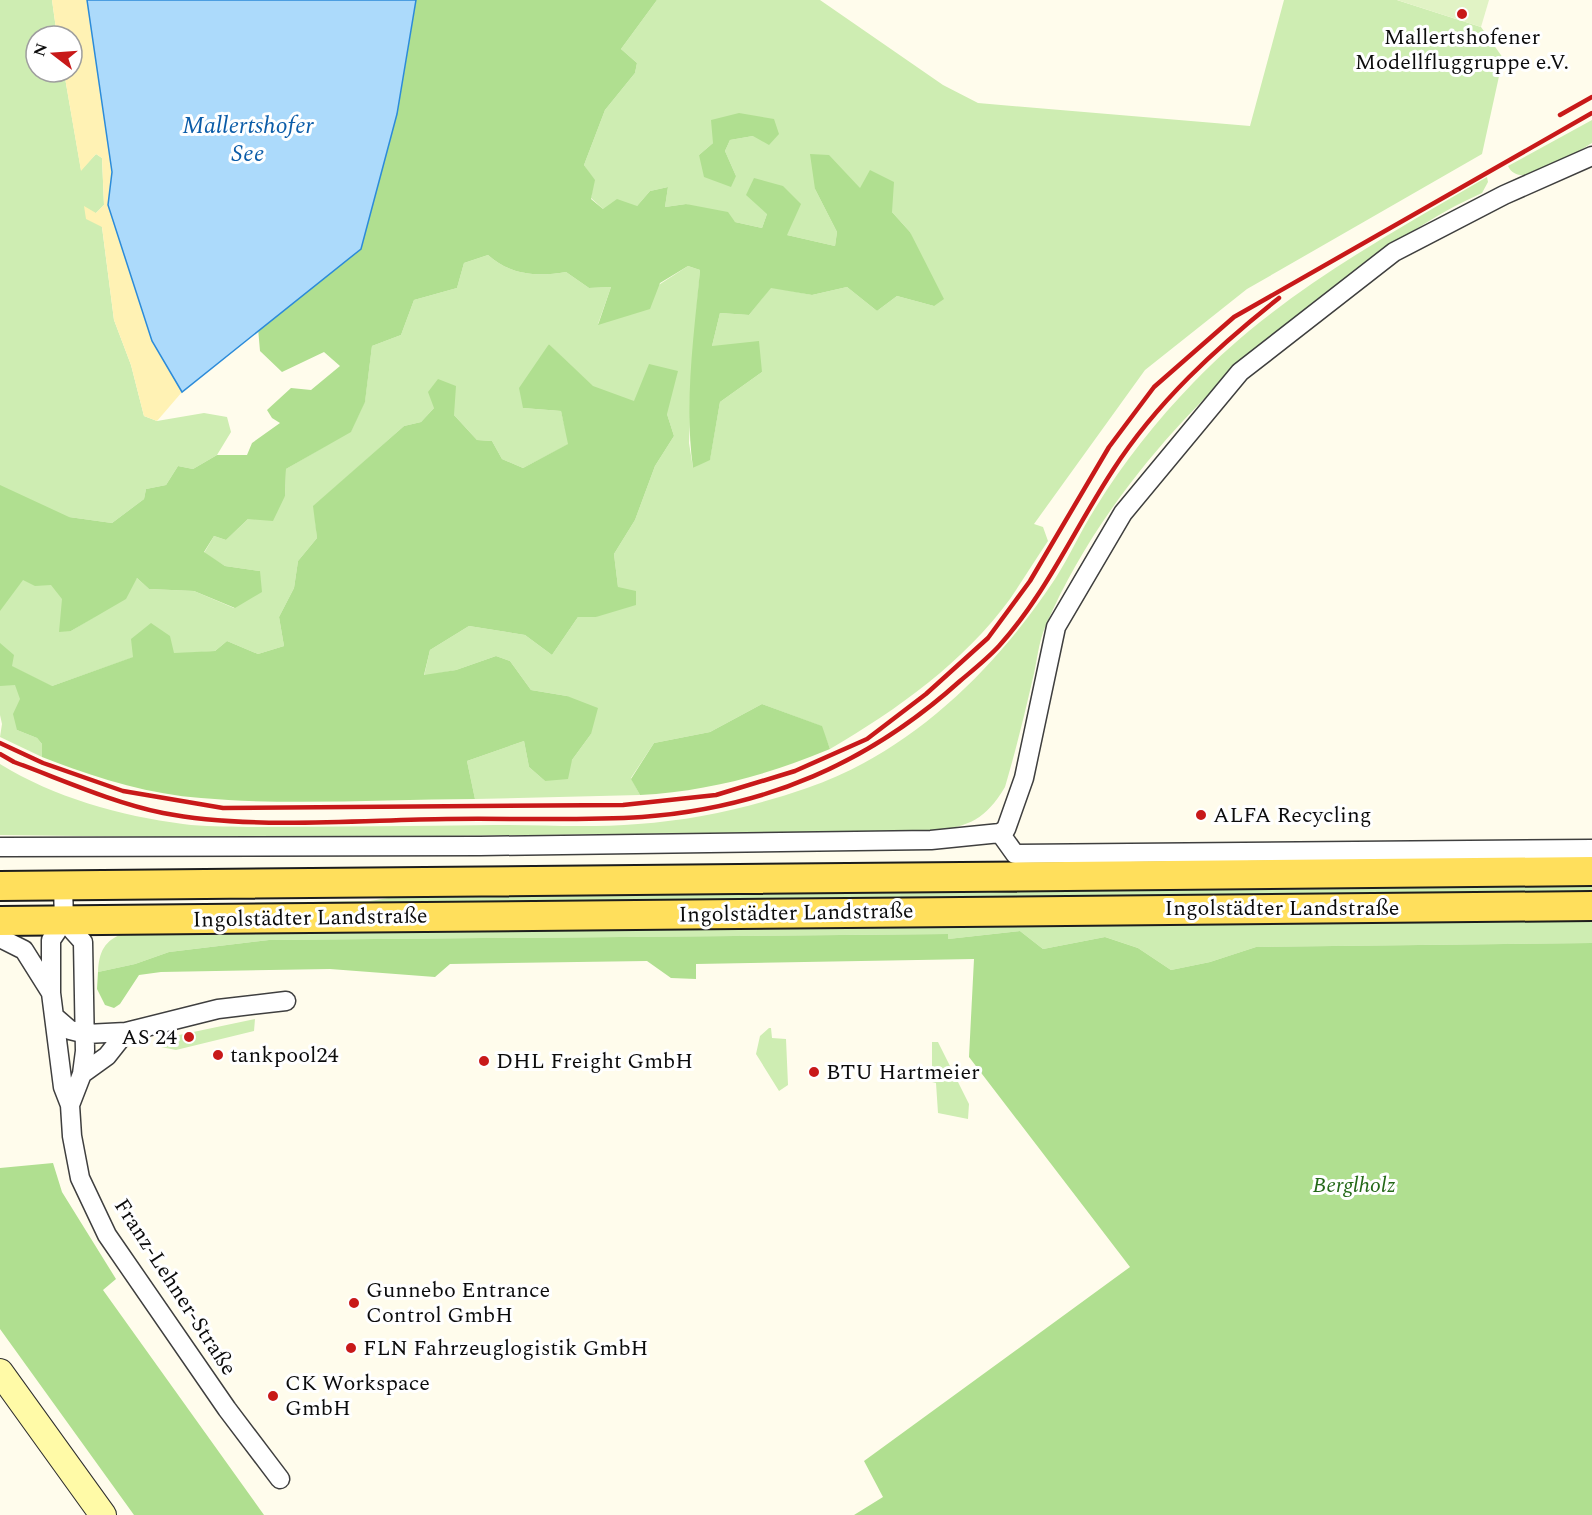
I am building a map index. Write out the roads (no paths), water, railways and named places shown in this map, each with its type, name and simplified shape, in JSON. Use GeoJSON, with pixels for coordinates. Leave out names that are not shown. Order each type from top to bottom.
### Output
{"type":"FeatureCollection","features":[{"type":"Feature","properties":{"kind":"main road","name":"Ingolstädter Landstraße"},"geometry":{"type":"LineString","coordinates":[[0,886],[1592,871]]}},
{"type":"Feature","properties":{"kind":"main road","name":"Ingolstädter Landstraße"},"geometry":{"type":"LineString","coordinates":[[0,921],[1592,906]]}},
{"type":"Feature","properties":{"kind":"main road"},"geometry":{"type":"LineString","coordinates":[[0,1372],[103,1515]]}},
{"type":"Feature","properties":{"kind":"street"},"geometry":{"type":"LineString","coordinates":[[0,848],[468,846],[931,840],[1000,833],[1006,829],[1024,777],[1056,627],[1123,513],[1240,372],[1394,252],[1504,195],[1592,156]]}},
{"type":"Feature","properties":{"kind":"street"},"geometry":{"type":"LineString","coordinates":[[1000,833],[1015,854],[1592,849]]}},
{"type":"Feature","properties":{"kind":"street","name":"Franz-Lehner-Straße"},"geometry":{"type":"LineString","coordinates":[[63,886],[64,921],[51,940],[51,993],[60,1068],[63,1087],[70,1105],[72,1136],[80,1178],[107,1235],[226,1408],[280,1479]]}},
{"type":"Feature","properties":{"kind":"street","name":"Franz-Lehner-Straße"},"geometry":{"type":"LineString","coordinates":[[64,921],[83,942],[86,1034],[82,1074],[70,1105]]}},
{"type":"Feature","properties":{"kind":"street"},"geometry":{"type":"LineString","coordinates":[[0,938],[24,950],[51,993]]}},
{"type":"Feature","properties":{"kind":"street"},"geometry":{"type":"LineString","coordinates":[[55,1017],[70,1030],[86,1034],[126,1032],[218,1009],[286,1001]]}},
{"type":"Feature","properties":{"kind":"street"},"geometry":{"type":"LineString","coordinates":[[60,1068],[82,1074],[106,1056],[126,1032]]}},
{"type":"Feature","properties":{"kind":"water","name":"Mallertshofer See"},"geometry":{"type":"Polygon","coordinates":[[[87,0],[416,0],[397,114],[361,249],[182,392],[152,341],[108,205],[112,172],[87,0]]]}},
{"type":"Feature","properties":{"kind":"railway"},"geometry":{"type":"LineString","coordinates":[[1560,115],[1592,97]]}},
{"type":"Feature","properties":{"kind":"railway"},"geometry":{"type":"LineString","coordinates":[[0,743],[43,763],[123,791],[223,808],[623,805],[716,795],[795,771],[867,739],[926,694],[988,638],[1030,581],[1109,447],[1154,387],[1234,317],[1592,113]]}},
{"type":"Feature","properties":{"kind":"railway"},"geometry":{"type":"LineString","coordinates":[[0,754],[14,762],[87,790],[163,813],[268,823],[642,817],[687,812],[773,792],[852,758],[889,736],[925,710],[994,651],[1016,626],[1046,583],[1099,492],[1148,422],[1211,356],[1279,298]]}},
{"type":"Feature","properties":{"kind":"place","name":"Mallertshofener Modellfluggruppe e.V."},"geometry":{"type":"Point","coordinates":[1462,14]}},
{"type":"Feature","properties":{"kind":"place","name":"ALFA Recycling"},"geometry":{"type":"Point","coordinates":[1201,815]}},
{"type":"Feature","properties":{"kind":"place","name":"AS 24"},"geometry":{"type":"Point","coordinates":[189,1037]}},
{"type":"Feature","properties":{"kind":"place","name":"tankpool24"},"geometry":{"type":"Point","coordinates":[218,1055]}},
{"type":"Feature","properties":{"kind":"place","name":"DHL Freight GmbH"},"geometry":{"type":"Point","coordinates":[484,1061]}},
{"type":"Feature","properties":{"kind":"place","name":"BTU Hartmeier"},"geometry":{"type":"Point","coordinates":[814,1072]}},
{"type":"Feature","properties":{"kind":"place","name":"Gunnebo Entrance Control GmbH"},"geometry":{"type":"Point","coordinates":[354,1303]}},
{"type":"Feature","properties":{"kind":"place","name":"FLN Fahrzeuglogistik GmbH"},"geometry":{"type":"Point","coordinates":[351,1348]}},
{"type":"Feature","properties":{"kind":"place","name":"CK Workspace GmbH"},"geometry":{"type":"Point","coordinates":[273,1396]}},
{"type":"Feature","properties":{"kind":"park label","name":"Berglholz"},"geometry":{"type":"Point","coordinates":[1354,1185]}}]}
